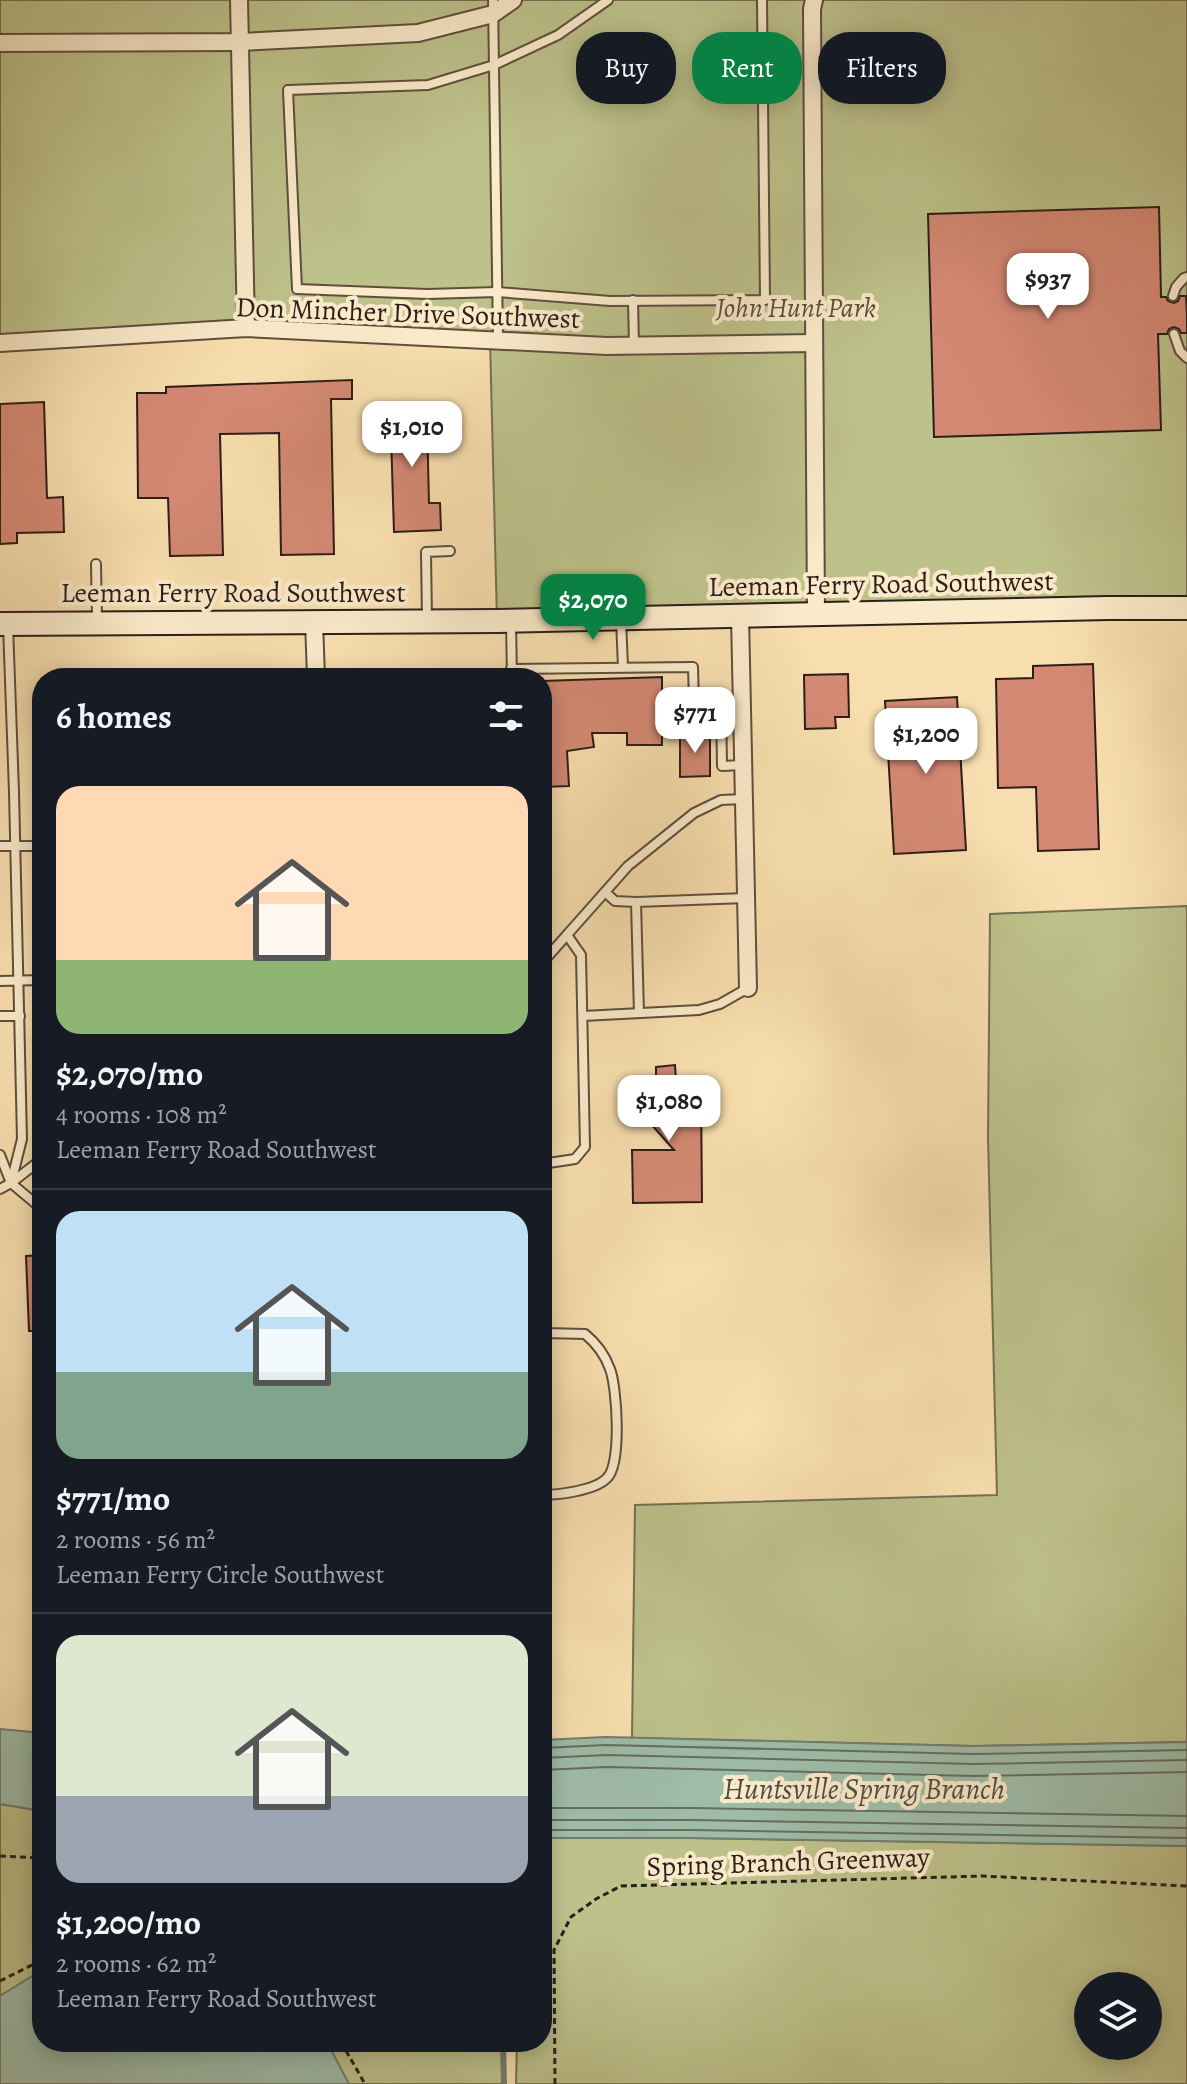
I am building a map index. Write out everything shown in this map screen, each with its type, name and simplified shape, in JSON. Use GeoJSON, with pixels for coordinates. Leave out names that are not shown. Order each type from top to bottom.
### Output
{"type":"FeatureCollection","features":[{"type":"Feature","properties":{"kind":"street"},"geometry":{"type":"LineString","coordinates":[[239,0],[246,328]]}},
{"type":"Feature","properties":{"kind":"street"},"geometry":{"type":"LineString","coordinates":[[0,43],[240,42],[418,33],[513,0]]}},
{"type":"Feature","properties":{"kind":"street"},"geometry":{"type":"LineString","coordinates":[[812,3],[816,614]]}},
{"type":"Feature","properties":{"kind":"street","name":"Don Mincher Drive Southwest"},"geometry":{"type":"LineString","coordinates":[[0,343],[246,328],[607,346],[814,343]]}},
{"type":"Feature","properties":{"kind":"street","name":"Leeman Ferry Road Southwest"},"geometry":{"type":"LineString","coordinates":[[4,624],[511,621],[1187,608]]}},
{"type":"Feature","properties":{"kind":"street"},"geometry":{"type":"LineString","coordinates":[[740,616],[748,988]]}},
{"type":"Feature","properties":{"kind":"street"},"geometry":{"type":"LineString","coordinates":[[314,621],[316,668]]}},
{"type":"Feature","properties":{"kind":"lane"},"geometry":{"type":"LineString","coordinates":[[608,0],[558,35],[494,65],[428,85],[288,90],[297,289],[428,294],[497,292],[610,301],[765,300],[762,0]]}},
{"type":"Feature","properties":{"kind":"lane"},"geometry":{"type":"LineString","coordinates":[[493,7],[498,340]]}},
{"type":"Feature","properties":{"kind":"lane"},"geometry":{"type":"LineString","coordinates":[[1173,296],[1176,287],[1187,277]]}},
{"type":"Feature","properties":{"kind":"lane"},"geometry":{"type":"LineString","coordinates":[[633,300],[634,346]]}},
{"type":"Feature","properties":{"kind":"lane"},"geometry":{"type":"LineString","coordinates":[[1174,334],[1180,351],[1187,358]]}},
{"type":"Feature","properties":{"kind":"lane"},"geometry":{"type":"LineString","coordinates":[[428,621],[426,552],[450,551]]}},
{"type":"Feature","properties":{"kind":"lane"},"geometry":{"type":"LineString","coordinates":[[96,564],[97,623]]}},
{"type":"Feature","properties":{"kind":"lane"},"geometry":{"type":"LineString","coordinates":[[621,619],[623,667]]}},
{"type":"Feature","properties":{"kind":"lane"},"geometry":{"type":"LineString","coordinates":[[511,621],[512,668]]}},
{"type":"Feature","properties":{"kind":"lane"},"geometry":{"type":"LineString","coordinates":[[4,624],[16,846],[22,1139],[11,1183]]}},
{"type":"Feature","properties":{"kind":"lane"},"geometry":{"type":"LineString","coordinates":[[552,671],[693,667],[694,703],[742,703]]}},
{"type":"Feature","properties":{"kind":"lane"},"geometry":{"type":"LineString","coordinates":[[721,703],[722,766],[743,765]]}},
{"type":"Feature","properties":{"kind":"lane"},"geometry":{"type":"LineString","coordinates":[[552,952],[628,866],[694,813],[721,800],[744,799]]}},
{"type":"Feature","properties":{"kind":"lane"},"geometry":{"type":"LineString","coordinates":[[0,846],[32,846]]}},
{"type":"Feature","properties":{"kind":"lane"},"geometry":{"type":"LineString","coordinates":[[605,892],[615,901],[636,902],[746,898]]}},
{"type":"Feature","properties":{"kind":"lane"},"geometry":{"type":"LineString","coordinates":[[636,902],[639,1013]]}},
{"type":"Feature","properties":{"kind":"lane"},"geometry":{"type":"LineString","coordinates":[[552,1162],[575,1159],[585,1147],[581,955],[567,935]]}},
{"type":"Feature","properties":{"kind":"lane"},"geometry":{"type":"LineString","coordinates":[[0,981],[32,980]]}},
{"type":"Feature","properties":{"kind":"lane"},"geometry":{"type":"LineString","coordinates":[[583,1016],[699,1010],[720,1004],[748,988]]}},
{"type":"Feature","properties":{"kind":"lane"},"geometry":{"type":"LineString","coordinates":[[0,1016],[20,1016]]}},
{"type":"Feature","properties":{"kind":"lane"},"geometry":{"type":"LineString","coordinates":[[0,1155],[11,1183],[32,1201]]}},
{"type":"Feature","properties":{"kind":"lane"},"geometry":{"type":"LineString","coordinates":[[0,1189],[32,1167]]}},
{"type":"Feature","properties":{"kind":"lane"},"geometry":{"type":"LineString","coordinates":[[552,1330],[585,1334],[596,1344],[610,1369],[617,1428],[615,1462],[608,1478],[589,1488],[552,1495]]}},
{"type":"Feature","properties":{"kind":"path"},"geometry":{"type":"LineString","coordinates":[[0,1856],[32,1858]]}},
{"type":"Feature","properties":{"kind":"path","name":"Spring Branch Greenway"},"geometry":{"type":"LineString","coordinates":[[555,2084],[554,1950],[571,1917],[621,1886],[983,1876],[1187,1886]]}},
{"type":"Feature","properties":{"kind":"path"},"geometry":{"type":"LineString","coordinates":[[0,1981],[32,1965]]}},
{"type":"Feature","properties":{"kind":"path"},"geometry":{"type":"LineString","coordinates":[[347,2052],[365,2084]]}},
{"type":"Feature","properties":{"kind":"green space","name":"John Hunt Park"},"geometry":{"type":"Polygon","coordinates":[[[0,0],[1187,0],[1187,610],[497,621],[490,340],[246,328],[0,343],[0,0]]]}},
{"type":"Feature","properties":{"kind":"green space"},"geometry":{"type":"Polygon","coordinates":[[[1187,906],[1187,1742],[973,1746],[632,1738],[635,1505],[997,1495],[988,1137],[990,914],[1187,906]]]}},
{"type":"Feature","properties":{"kind":"green space"},"geometry":{"type":"Polygon","coordinates":[[[0,1804],[32,1809],[32,2052],[503,2052],[504,2084],[0,2084],[0,1804]]]}},
{"type":"Feature","properties":{"kind":"green space"},"geometry":{"type":"Polygon","coordinates":[[[552,1838],[1187,1846],[1187,2084],[516,2084],[517,2052],[552,2052],[552,1838]]]}},
{"type":"Feature","properties":{"kind":"water"},"geometry":{"type":"Polygon","coordinates":[[[0,1729],[32,1732],[32,1809],[0,1804],[0,1729]]]}},
{"type":"Feature","properties":{"kind":"water","name":"Huntsville Spring Branch"},"geometry":{"type":"Polygon","coordinates":[[[606,1737],[973,1746],[1187,1742],[1187,1846],[552,1838],[552,1740],[606,1737]]]}},
{"type":"Feature","properties":{"kind":"water"},"geometry":{"type":"Polygon","coordinates":[[[32,1976],[32,2052],[332,2052],[349,2084],[0,2084],[0,1996],[32,1976]]]}},
{"type":"Feature","properties":{"kind":"building"},"geometry":{"type":"Polygon","coordinates":[[[1159,207],[1161,297],[1174,303],[1180,296],[1186,296],[1187,314],[1187,333],[1181,333],[1174,327],[1167,334],[1158,334],[1161,430],[934,437],[928,214],[1159,207]]]}},
{"type":"Feature","properties":{"kind":"building"},"geometry":{"type":"Polygon","coordinates":[[[352,380],[352,399],[331,399],[334,554],[281,555],[279,433],[220,434],[223,555],[170,556],[168,498],[138,498],[137,393],[166,393],[166,387],[352,380]]]}},
{"type":"Feature","properties":{"kind":"building"},"geometry":{"type":"Polygon","coordinates":[[[44,402],[47,498],[63,497],[64,532],[17,533],[17,543],[0,544],[0,404],[44,402]]]}},
{"type":"Feature","properties":{"kind":"building"},"geometry":{"type":"Polygon","coordinates":[[[434,403],[435,419],[427,419],[429,503],[440,503],[441,530],[394,532],[390,404],[434,403]]]}},
{"type":"Feature","properties":{"kind":"building"},"geometry":{"type":"Polygon","coordinates":[[[1093,664],[1099,849],[1038,851],[1036,787],[998,788],[996,679],[1033,678],[1033,666],[1093,664]]]}},
{"type":"Feature","properties":{"kind":"building"},"geometry":{"type":"Polygon","coordinates":[[[848,674],[849,717],[835,717],[836,728],[805,729],[804,675],[848,674]]]}},
{"type":"Feature","properties":{"kind":"building"},"geometry":{"type":"Polygon","coordinates":[[[662,677],[662,745],[627,745],[627,733],[592,733],[594,747],[567,751],[569,786],[552,787],[552,681],[662,677]]]}},
{"type":"Feature","properties":{"kind":"building"},"geometry":{"type":"Polygon","coordinates":[[[957,697],[966,850],[894,854],[885,701],[957,697]]]}},
{"type":"Feature","properties":{"kind":"building"},"geometry":{"type":"Polygon","coordinates":[[[680,734],[710,734],[710,776],[680,777],[680,734]]]}},
{"type":"Feature","properties":{"kind":"building"},"geometry":{"type":"Polygon","coordinates":[[[675,1065],[676,1081],[689,1095],[701,1094],[702,1202],[633,1203],[632,1150],[674,1150],[644,1116],[631,1116],[630,1096],[643,1096],[656,1082],[656,1067],[675,1065]]]}},
{"type":"Feature","properties":{"kind":"building"},"geometry":{"type":"Polygon","coordinates":[[[26,1256],[32,1256],[32,1331],[29,1331],[26,1256]]]}},
{"type":"Feature","properties":{"kind":"waterway"},"geometry":{"type":"LineString","coordinates":[[503,2052],[504,2084]]}}]}
